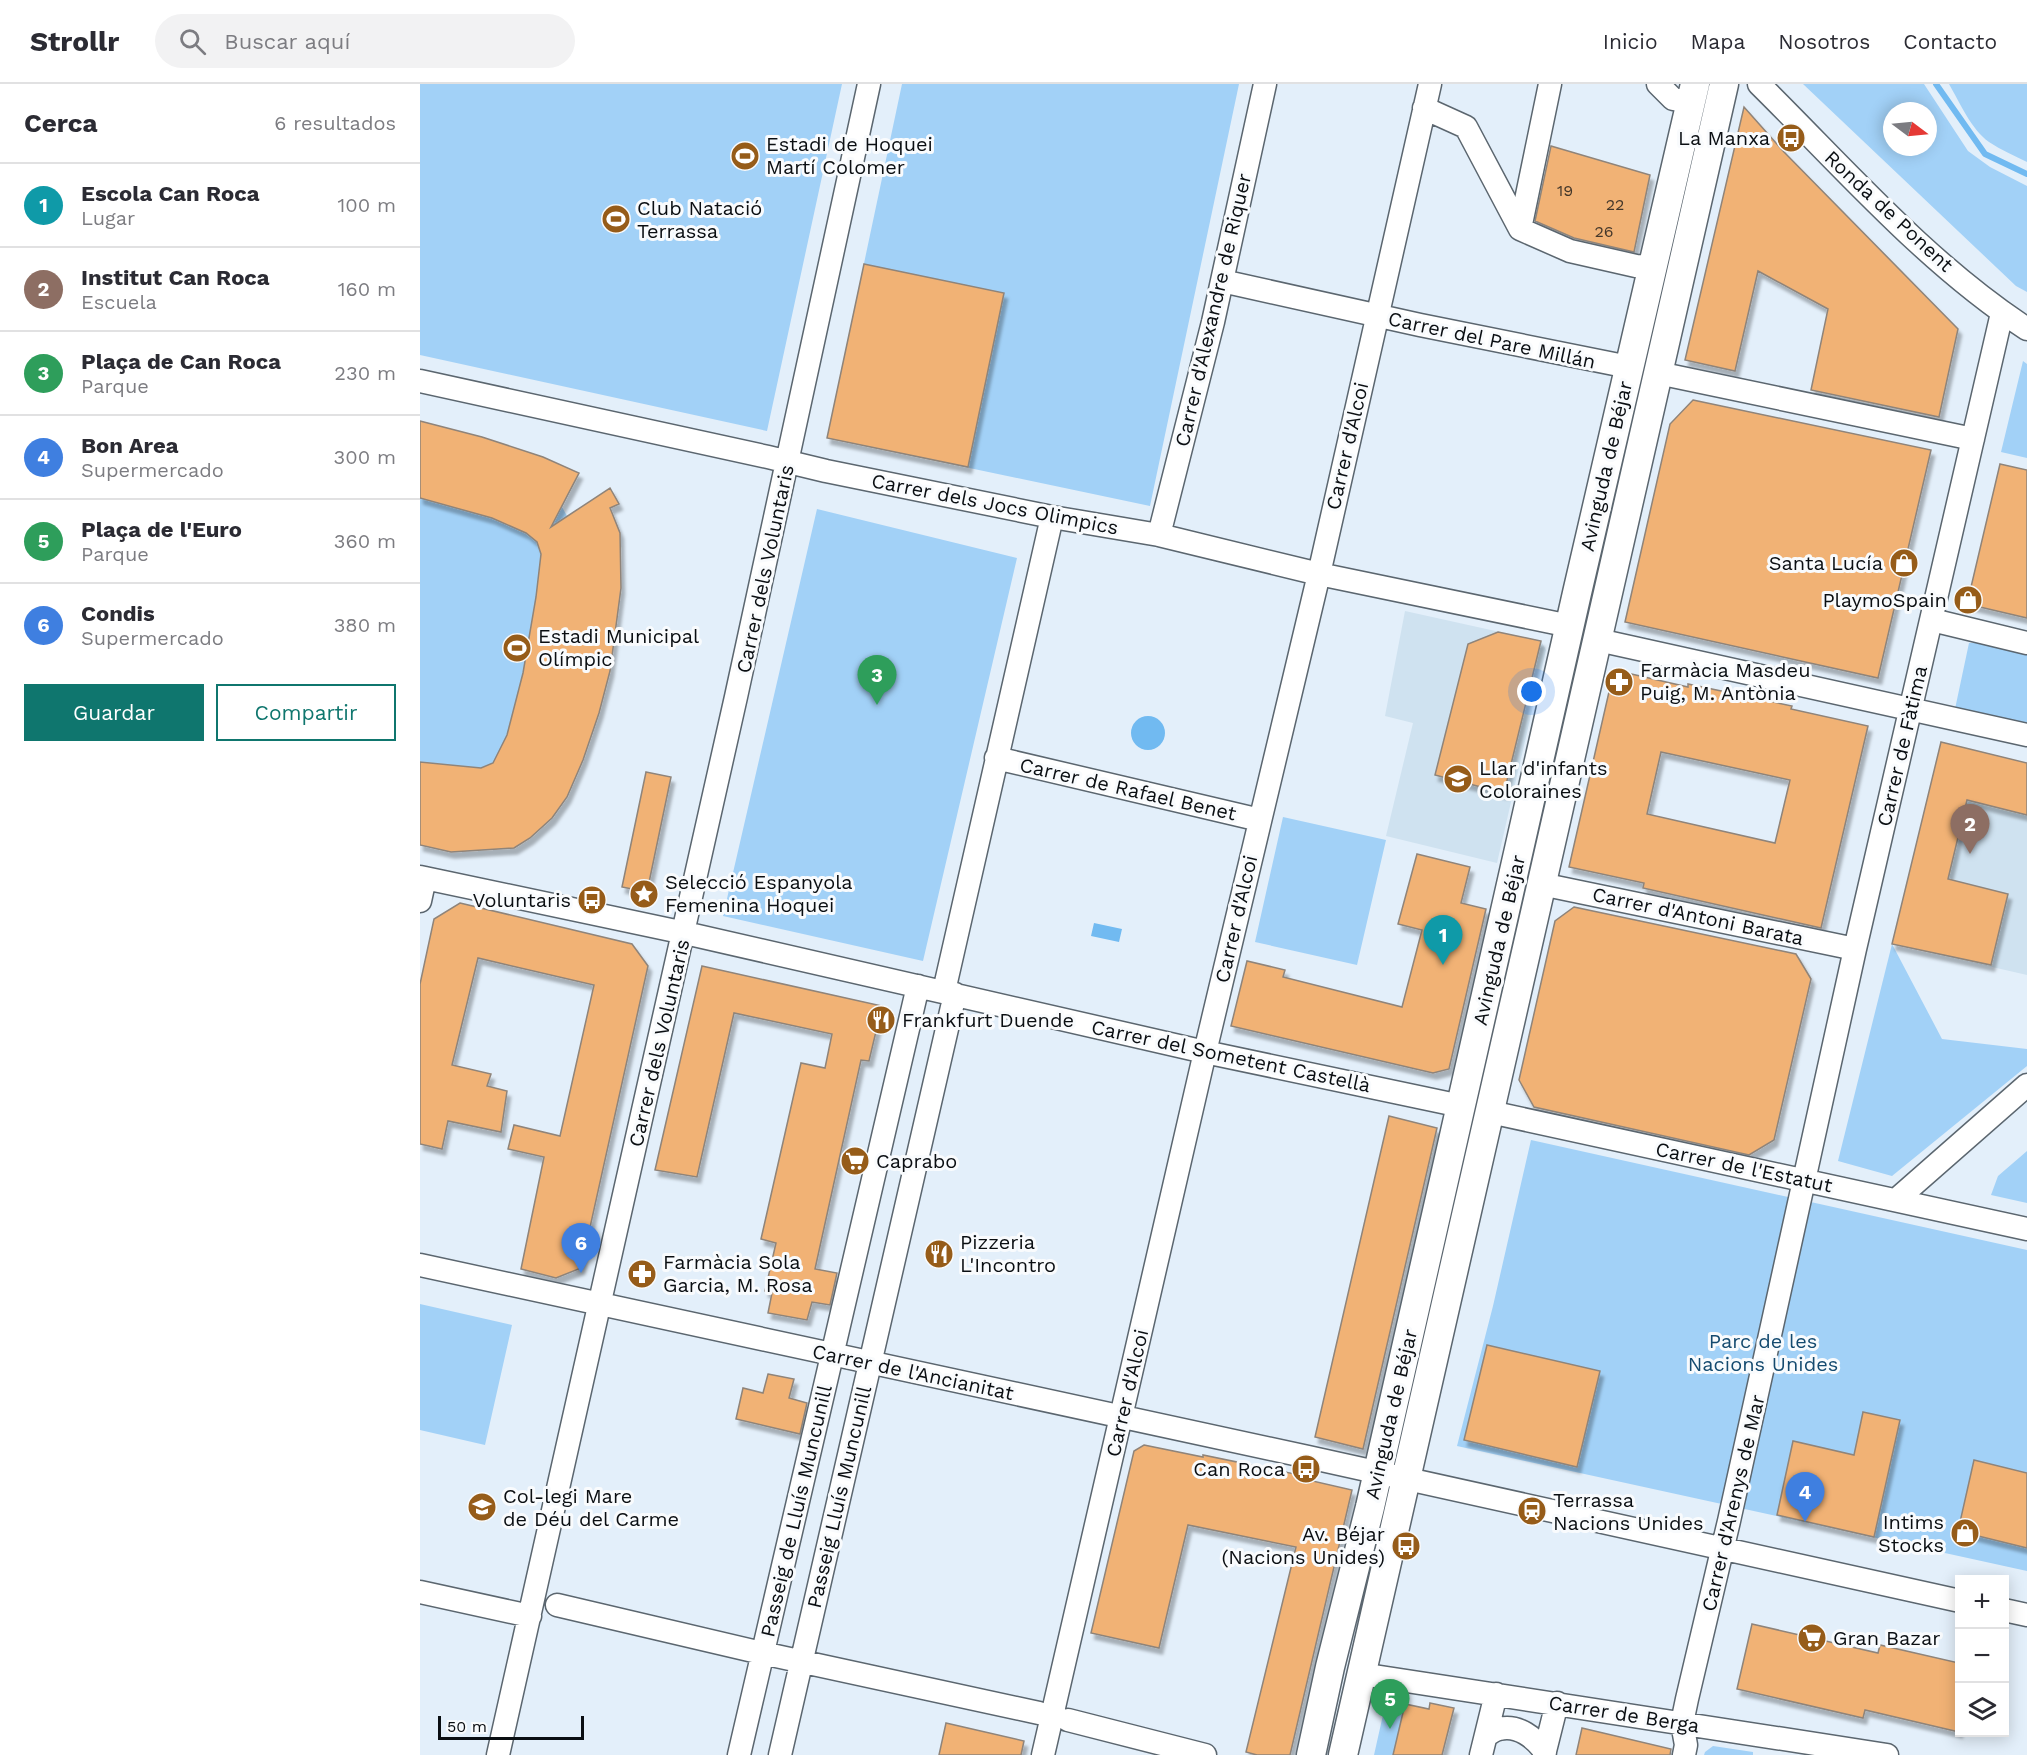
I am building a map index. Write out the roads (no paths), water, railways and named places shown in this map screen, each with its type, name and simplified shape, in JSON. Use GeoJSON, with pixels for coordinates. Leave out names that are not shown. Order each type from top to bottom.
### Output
{"type":"FeatureCollection","features":[{"type":"Feature","properties":{"kind":"main road","name":"Avinguda de Béjar"},"geometry":{"type":"LineString","coordinates":[[1343,1755],[1724,84]]}},
{"type":"Feature","properties":{"kind":"main road","name":"Avinguda de Béjar"},"geometry":{"type":"LineString","coordinates":[[1680,99],[1698,146],[1687,192],[1689,239]]}},
{"type":"Feature","properties":{"kind":"main road","name":"Avinguda de Béjar"},"geometry":{"type":"LineString","coordinates":[[1311,1755],[1330,1667],[1378,1473],[1629,367],[1654,267],[1680,99]]}},
{"type":"Feature","properties":{"kind":"main road","name":"Carrer del Pare Millán"},"geometry":{"type":"LineString","coordinates":[[1629,367],[1658,373]]}},
{"type":"Feature","properties":{"kind":"main road","name":"Carrer de l'Estatut"},"geometry":{"type":"LineString","coordinates":[[1461,1106],[1490,1112]]}},
{"type":"Feature","properties":{"kind":"street","name":"Carrer dels Voluntaris"},"geometry":{"type":"LineString","coordinates":[[498,1755],[684,933],[869,84]]}},
{"type":"Feature","properties":{"kind":"street","name":"Carrer d'Alexandre de Riquer"},"geometry":{"type":"LineString","coordinates":[[1159,535],[1222,281],[1265,84]]}},
{"type":"Feature","properties":{"kind":"street","name":"Carrer d'Alcoi"},"geometry":{"type":"LineString","coordinates":[[1043,1755],[1430,84]]}},
{"type":"Feature","properties":{"kind":"street"},"geometry":{"type":"LineString","coordinates":[[1520,229],[1550,84]]}},
{"type":"Feature","properties":{"kind":"street","name":"Ronda de Ponent"},"geometry":{"type":"LineString","coordinates":[[1759,84],[1898,224],[2002,313],[2027,329]]}},
{"type":"Feature","properties":{"kind":"street"},"geometry":{"type":"LineString","coordinates":[[1424,108],[1466,127],[1520,229],[1570,251],[1636,266],[1654,267]]}},
{"type":"Feature","properties":{"kind":"street","name":"Carrer del Pare Millán"},"geometry":{"type":"LineString","coordinates":[[1222,281],[1376,316],[1629,367]]}},
{"type":"Feature","properties":{"kind":"street","name":"Carrer de Fàtima"},"geometry":{"type":"LineString","coordinates":[[1804,1180],[2002,313]]}},
{"type":"Feature","properties":{"kind":"street","name":"Carrer del Pare Millán"},"geometry":{"type":"LineString","coordinates":[[1658,373],[1973,439]]}},
{"type":"Feature","properties":{"kind":"street","name":"Carrer dels Jocs Olimpics"},"geometry":{"type":"LineString","coordinates":[[420,381],[826,471],[1052,517],[1159,535],[1318,574],[1570,626]]}},
{"type":"Feature","properties":{"kind":"street","name":"Passeig Lluís Muncunill"},"geometry":{"type":"LineString","coordinates":[[780,1755],[870,1363],[949,993],[996,758],[1052,517]]}},
{"type":"Feature","properties":{"kind":"street"},"geometry":{"type":"LineString","coordinates":[[1932,620],[2027,643]]}},
{"type":"Feature","properties":{"kind":"street"},"geometry":{"type":"LineString","coordinates":[[1598,640],[2027,735]]}},
{"type":"Feature","properties":{"kind":"street","name":"Carrer de Rafael Benet"},"geometry":{"type":"LineString","coordinates":[[996,758],[1260,820]]}},
{"type":"Feature","properties":{"kind":"street"},"geometry":{"type":"LineString","coordinates":[[420,901],[422,878]]}},
{"type":"Feature","properties":{"kind":"street","name":"Carrer del Sometent Castellà"},"geometry":{"type":"LineString","coordinates":[[422,878],[684,933],[1205,1052],[1461,1106]]}},
{"type":"Feature","properties":{"kind":"street","name":"Carrer d'Antoni Barata"},"geometry":{"type":"LineString","coordinates":[[1541,884],[1855,949]]}},
{"type":"Feature","properties":{"kind":"street","name":"Passeig de Lluís Muncunill"},"geometry":{"type":"LineString","coordinates":[[739,1755],[918,986]]}},
{"type":"Feature","properties":{"kind":"street"},"geometry":{"type":"LineString","coordinates":[[1896,1200],[2027,1085]]}},
{"type":"Feature","properties":{"kind":"street","name":"Carrer de l'Estatut"},"geometry":{"type":"LineString","coordinates":[[1490,1112],[2027,1229]]}},
{"type":"Feature","properties":{"kind":"street","name":"Carrer d'Arenys de Mar"},"geometry":{"type":"LineString","coordinates":[[1684,1755],[1686,1745],[1682,1723],[1804,1180]]}},
{"type":"Feature","properties":{"kind":"street","name":"Carrer de l'Ancianitat"},"geometry":{"type":"LineString","coordinates":[[420,1265],[1955,1600]]}},
{"type":"Feature","properties":{"kind":"street"},"geometry":{"type":"LineString","coordinates":[[420,1592],[530,1616]]}},
{"type":"Feature","properties":{"kind":"street"},"geometry":{"type":"LineString","coordinates":[[557,1605],[762,1653],[1039,1713]]}},
{"type":"Feature","properties":{"kind":"street"},"geometry":{"type":"LineString","coordinates":[[2009,1611],[2027,1615]]}},
{"type":"Feature","properties":{"kind":"street","name":"Carrer de Berga"},"geometry":{"type":"LineString","coordinates":[[1361,1674],[1557,1703],[1859,1753],[1887,1755]]}},
{"type":"Feature","properties":{"kind":"street"},"geometry":{"type":"LineString","coordinates":[[1483,1746],[1496,1694]]}},
{"type":"Feature","properties":{"kind":"street"},"geometry":{"type":"LineString","coordinates":[[1545,1753],[1557,1703]]}},
{"type":"Feature","properties":{"kind":"street"},"geometry":{"type":"LineString","coordinates":[[1068,1720],[1205,1755]]}},
{"type":"Feature","properties":{"kind":"street"},"geometry":{"type":"LineString","coordinates":[[1483,1746],[1499,1729],[1517,1730],[1535,1738],[1545,1753]]}},
{"type":"Feature","properties":{"kind":"waterway"},"geometry":{"type":"LineString","coordinates":[[1936,84],[1985,154],[2027,174]]}},
{"type":"Feature","properties":{"kind":"place","name":"La Manxa"},"geometry":{"type":"Point","coordinates":[1791,138]}},
{"type":"Feature","properties":{"kind":"place","name":"Estadi de Hoquei Martí Colomer"},"geometry":{"type":"Point","coordinates":[745,156]}},
{"type":"Feature","properties":{"kind":"place","name":"Club Natació Terrassa"},"geometry":{"type":"Point","coordinates":[616,219]}},
{"type":"Feature","properties":{"kind":"place","name":"Santa Lucía"},"geometry":{"type":"Point","coordinates":[1904,563]}},
{"type":"Feature","properties":{"kind":"place","name":"PlaymoSpain"},"geometry":{"type":"Point","coordinates":[1968,600]}},
{"type":"Feature","properties":{"kind":"place","name":"Estadi Municipal Olímpic"},"geometry":{"type":"Point","coordinates":[517,648]}},
{"type":"Feature","properties":{"kind":"place","name":"Farmàcia Masdeu Puig, M. Antònia"},"geometry":{"type":"Point","coordinates":[1619,682]}},
{"type":"Feature","properties":{"kind":"place","name":"Plaça de Can Roca"},"geometry":{"type":"Point","coordinates":[877,705]}},
{"type":"Feature","properties":{"kind":"place","name":"Llar d'infants Coloraines"},"geometry":{"type":"Point","coordinates":[1458,779]}},
{"type":"Feature","properties":{"kind":"place","name":"Institut Can Roca"},"geometry":{"type":"Point","coordinates":[1970,854]}},
{"type":"Feature","properties":{"kind":"place","name":"Selecció Espanyola Femenina Hoquei"},"geometry":{"type":"Point","coordinates":[644,894]}},
{"type":"Feature","properties":{"kind":"place","name":"Voluntaris"},"geometry":{"type":"Point","coordinates":[592,900]}},
{"type":"Feature","properties":{"kind":"place","name":"Escola Can Roca"},"geometry":{"type":"Point","coordinates":[1443,965]}},
{"type":"Feature","properties":{"kind":"place","name":"Frankfurt Duende"},"geometry":{"type":"Point","coordinates":[881,1020]}},
{"type":"Feature","properties":{"kind":"place","name":"Caprabo"},"geometry":{"type":"Point","coordinates":[855,1161]}},
{"type":"Feature","properties":{"kind":"place","name":"Pizzeria L'Incontro"},"geometry":{"type":"Point","coordinates":[939,1254]}},
{"type":"Feature","properties":{"kind":"place","name":"Condis"},"geometry":{"type":"Point","coordinates":[581,1273]}},
{"type":"Feature","properties":{"kind":"place","name":"Farmàcia Sola Garcia, M. Rosa"},"geometry":{"type":"Point","coordinates":[642,1274]}},
{"type":"Feature","properties":{"kind":"place","name":"Can Roca"},"geometry":{"type":"Point","coordinates":[1306,1469]}},
{"type":"Feature","properties":{"kind":"place","name":"Col-legi Mare de Déu del Carme"},"geometry":{"type":"Point","coordinates":[482,1507]}},
{"type":"Feature","properties":{"kind":"place","name":"Terrassa Nacions Unides"},"geometry":{"type":"Point","coordinates":[1532,1511]}},
{"type":"Feature","properties":{"kind":"place","name":"Bon Area"},"geometry":{"type":"Point","coordinates":[1805,1522]}},
{"type":"Feature","properties":{"kind":"place","name":"Intims Stocks"},"geometry":{"type":"Point","coordinates":[1965,1533]}},
{"type":"Feature","properties":{"kind":"place","name":"Av. Béjar (Nacions Unides)"},"geometry":{"type":"Point","coordinates":[1406,1546]}},
{"type":"Feature","properties":{"kind":"place","name":"Gran Bazar"},"geometry":{"type":"Point","coordinates":[1812,1638]}},
{"type":"Feature","properties":{"kind":"place","name":"Plaça de l'Euro"},"geometry":{"type":"Point","coordinates":[1390,1729]}},
{"type":"Feature","properties":{"kind":"park label","name":"Parc de les Nacions Unides"},"geometry":{"type":"Point","coordinates":[1763,1352]}}]}
